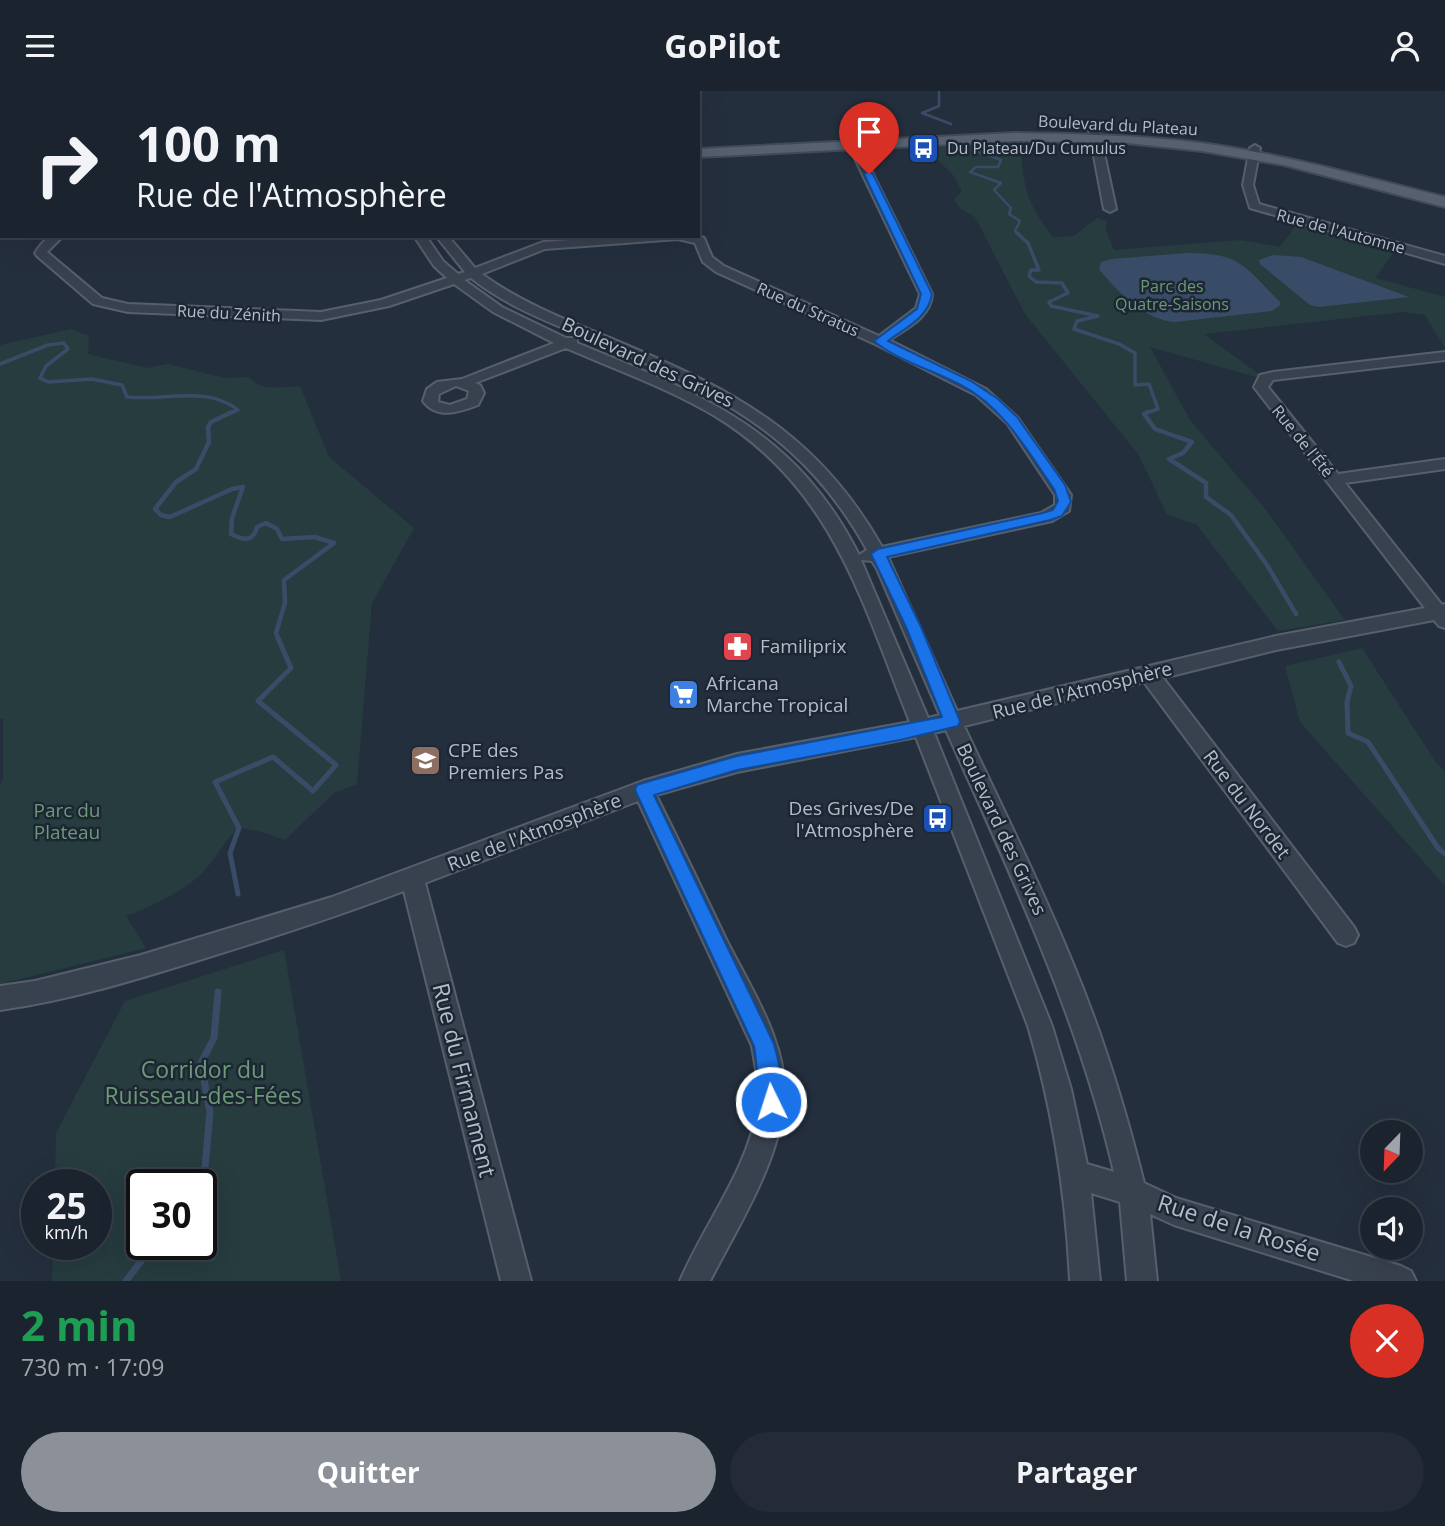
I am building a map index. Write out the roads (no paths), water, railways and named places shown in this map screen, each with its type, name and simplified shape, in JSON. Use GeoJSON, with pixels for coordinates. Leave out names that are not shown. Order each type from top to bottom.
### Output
{"type":"FeatureCollection","features":[{"type":"Feature","properties":{"kind":"main road","name":"Boulevard du Plateau"},"geometry":{"type":"LineString","coordinates":[[700,147],[1095,134],[1254,152],[1346,167],[1445,194]]}},
{"type":"Feature","properties":{"kind":"main road","name":"Boulevard du Plateau"},"geometry":{"type":"LineString","coordinates":[[700,153],[853,142]]}},
{"type":"Feature","properties":{"kind":"main road","name":"Boulevard du Plateau"},"geometry":{"type":"LineString","coordinates":[[1254,152],[1445,202]]}},
{"type":"Feature","properties":{"kind":"street"},"geometry":{"type":"LineString","coordinates":[[1095,134],[1110,209]]}},
{"type":"Feature","properties":{"kind":"street"},"geometry":{"type":"LineString","coordinates":[[853,142],[926,294],[925,306],[880,341]]}},
{"type":"Feature","properties":{"kind":"street","name":"Rue de l'Automne"},"geometry":{"type":"LineString","coordinates":[[1254,152],[1248,185],[1254,206],[1445,260]]}},
{"type":"Feature","properties":{"kind":"street","name":"Rue du Zénith"},"geometry":{"type":"LineString","coordinates":[[55,238],[42,249],[44,257],[98,301],[128,308],[321,316],[384,303],[454,280]]}},
{"type":"Feature","properties":{"kind":"street","name":"Boulevard des Grives"},"geometry":{"type":"LineString","coordinates":[[422,238],[430,254],[454,280],[492,305],[566,343],[675,389],[751,434],[789,467],[820,501],[853,558],[1041,1026],[1054,1068],[1077,1175],[1085,1281]]}},
{"type":"Feature","properties":{"kind":"street","name":"Boulevard des Grives"},"geometry":{"type":"LineString","coordinates":[[443,238],[454,254],[473,273],[498,292],[705,386],[768,424],[814,462],[838,490],[878,554],[913,627],[952,721],[1050,932],[1079,1007],[1115,1121],[1132,1192],[1142,1281]]}},
{"type":"Feature","properties":{"kind":"street"},"geometry":{"type":"LineString","coordinates":[[454,280],[543,246],[648,238]]}},
{"type":"Feature","properties":{"kind":"street","name":"Rue du Stratus"},"geometry":{"type":"LineString","coordinates":[[689,238],[700,241],[707,259],[720,269],[880,341],[967,383],[994,401],[1012,420],[1060,488],[1065,502],[1058,513],[1046,517],[878,554]]}},
{"type":"Feature","properties":{"kind":"street"},"geometry":{"type":"LineString","coordinates":[[464,383],[590,335]]}},
{"type":"Feature","properties":{"kind":"street","name":"Rue de l'Été"},"geometry":{"type":"LineString","coordinates":[[1443,615],[1261,387],[1265,378],[1445,356]]}},
{"type":"Feature","properties":{"kind":"street"},"geometry":{"type":"LineString","coordinates":[[751,434],[768,424]]}},
{"type":"Feature","properties":{"kind":"street"},"geometry":{"type":"LineString","coordinates":[[1334,480],[1445,464]]}},
{"type":"Feature","properties":{"kind":"street"},"geometry":{"type":"LineString","coordinates":[[853,558],[878,554]]}},
{"type":"Feature","properties":{"kind":"street","name":"Rue de l'Atmosphère"},"geometry":{"type":"LineString","coordinates":[[0,998],[73,985],[141,967],[332,908],[643,790],[737,763],[922,729],[1276,643],[1443,615]]}},
{"type":"Feature","properties":{"kind":"street","name":"Rue du Nordet"},"geometry":{"type":"LineString","coordinates":[[1149,674],[1346,935]]}},
{"type":"Feature","properties":{"kind":"street"},"geometry":{"type":"LineString","coordinates":[[643,790],[764,1044],[769,1070],[771,1102],[766,1133],[695,1281]]}},
{"type":"Feature","properties":{"kind":"street","name":"Rue du Firmament"},"geometry":{"type":"LineString","coordinates":[[412,878],[516,1281]]}},
{"type":"Feature","properties":{"kind":"street","name":"Rue de la Rosée"},"geometry":{"type":"LineString","coordinates":[[1077,1175],[1132,1192],[1174,1211],[1401,1281]]}},
{"type":"Feature","properties":{"kind":"water"},"geometry":{"type":"Polygon","coordinates":[[[1186,253],[1219,255],[1240,264],[1280,305],[1272,311],[1175,322],[1164,320],[1143,311],[1099,269],[1101,262],[1112,259],[1186,253]]]}},
{"type":"Feature","properties":{"kind":"water"},"geometry":{"type":"Polygon","coordinates":[[[1273,255],[1301,257],[1409,297],[1319,307],[1310,305],[1260,264],[1259,260],[1273,255]]]}},
{"type":"Feature","properties":{"kind":"waterway"},"geometry":{"type":"LineString","coordinates":[[939,91],[939,106],[922,113],[951,124]]}},
{"type":"Feature","properties":{"kind":"waterway"},"geometry":{"type":"LineString","coordinates":[[977,151],[1001,160],[998,167],[976,167],[970,172],[1001,183],[994,190],[1011,208],[1009,214],[1020,221],[1015,231],[1017,233]]}},
{"type":"Feature","properties":{"kind":"waterway"},"geometry":{"type":"LineString","coordinates":[[1017,233],[1028,243],[1039,270],[1031,270],[1029,276],[1036,282],[1062,283],[1068,293],[1049,302],[1051,306],[1098,316],[1077,321],[1074,329],[1119,344],[1135,353],[1135,385],[1149,384],[1158,409],[1144,414]]}},
{"type":"Feature","properties":{"kind":"waterway"},"geometry":{"type":"LineString","coordinates":[[0,364],[48,345],[64,343],[68,349],[46,366],[40,378],[48,382],[92,379],[122,385],[127,397],[213,398],[238,410],[229,414]]}},
{"type":"Feature","properties":{"kind":"waterway"},"geometry":{"type":"LineString","coordinates":[[232,412],[211,422],[208,427],[209,442],[196,469],[176,482],[155,509],[161,515],[170,517],[232,489],[243,487],[232,518],[231,534],[247,539],[253,536],[257,527],[266,523],[277,529],[282,539],[315,537],[334,543],[284,580],[285,603],[276,633],[279,640]]}},
{"type":"Feature","properties":{"kind":"waterway"},"geometry":{"type":"LineString","coordinates":[[1144,414],[1148,412]]}},
{"type":"Feature","properties":{"kind":"waterway"},"geometry":{"type":"LineString","coordinates":[[1144,414],[1155,429],[1192,442],[1183,453],[1169,459],[1206,483],[1206,497],[1231,515],[1267,565],[1296,614]]}},
{"type":"Feature","properties":{"kind":"waterway"},"geometry":{"type":"LineString","coordinates":[[238,894],[230,853],[239,828],[215,782],[273,757],[313,791],[336,765],[258,701],[291,668],[278,638]]}},
{"type":"Feature","properties":{"kind":"waterway"},"geometry":{"type":"LineString","coordinates":[[1339,662],[1351,686],[1347,702],[1348,733],[1368,742],[1438,848],[1445,854]]}},
{"type":"Feature","properties":{"kind":"waterway"},"geometry":{"type":"LineString","coordinates":[[205,1169],[210,1112],[201,1063],[214,1038],[218,992]]}},
{"type":"Feature","properties":{"kind":"waterway"},"geometry":{"type":"LineString","coordinates":[[126,1281],[142,1260]]}},
{"type":"Feature","properties":{"kind":"place","name":"Du Plateau/Du Cumulus"},"geometry":{"type":"Point","coordinates":[924,148]}},
{"type":"Feature","properties":{"kind":"place","name":"Familiprix"},"geometry":{"type":"Point","coordinates":[737,646]}},
{"type":"Feature","properties":{"kind":"place","name":"Africana Marche Tropical"},"geometry":{"type":"Point","coordinates":[683,694]}},
{"type":"Feature","properties":{"kind":"place","name":"CPE des Premiers Pas"},"geometry":{"type":"Point","coordinates":[425,761]}},
{"type":"Feature","properties":{"kind":"place","name":"Des Grives/De l'Atmosphère"},"geometry":{"type":"Point","coordinates":[937,819]}},
{"type":"Feature","properties":{"kind":"park label","name":"Parc des Quatre-Saisons"},"geometry":{"type":"Point","coordinates":[1172,295]}},
{"type":"Feature","properties":{"kind":"park label","name":"Parc du Plateau"},"geometry":{"type":"Point","coordinates":[67,821]}},
{"type":"Feature","properties":{"kind":"park label","name":"Corridor du Ruisseau-des-Fées"},"geometry":{"type":"Point","coordinates":[203,1083]}}]}
